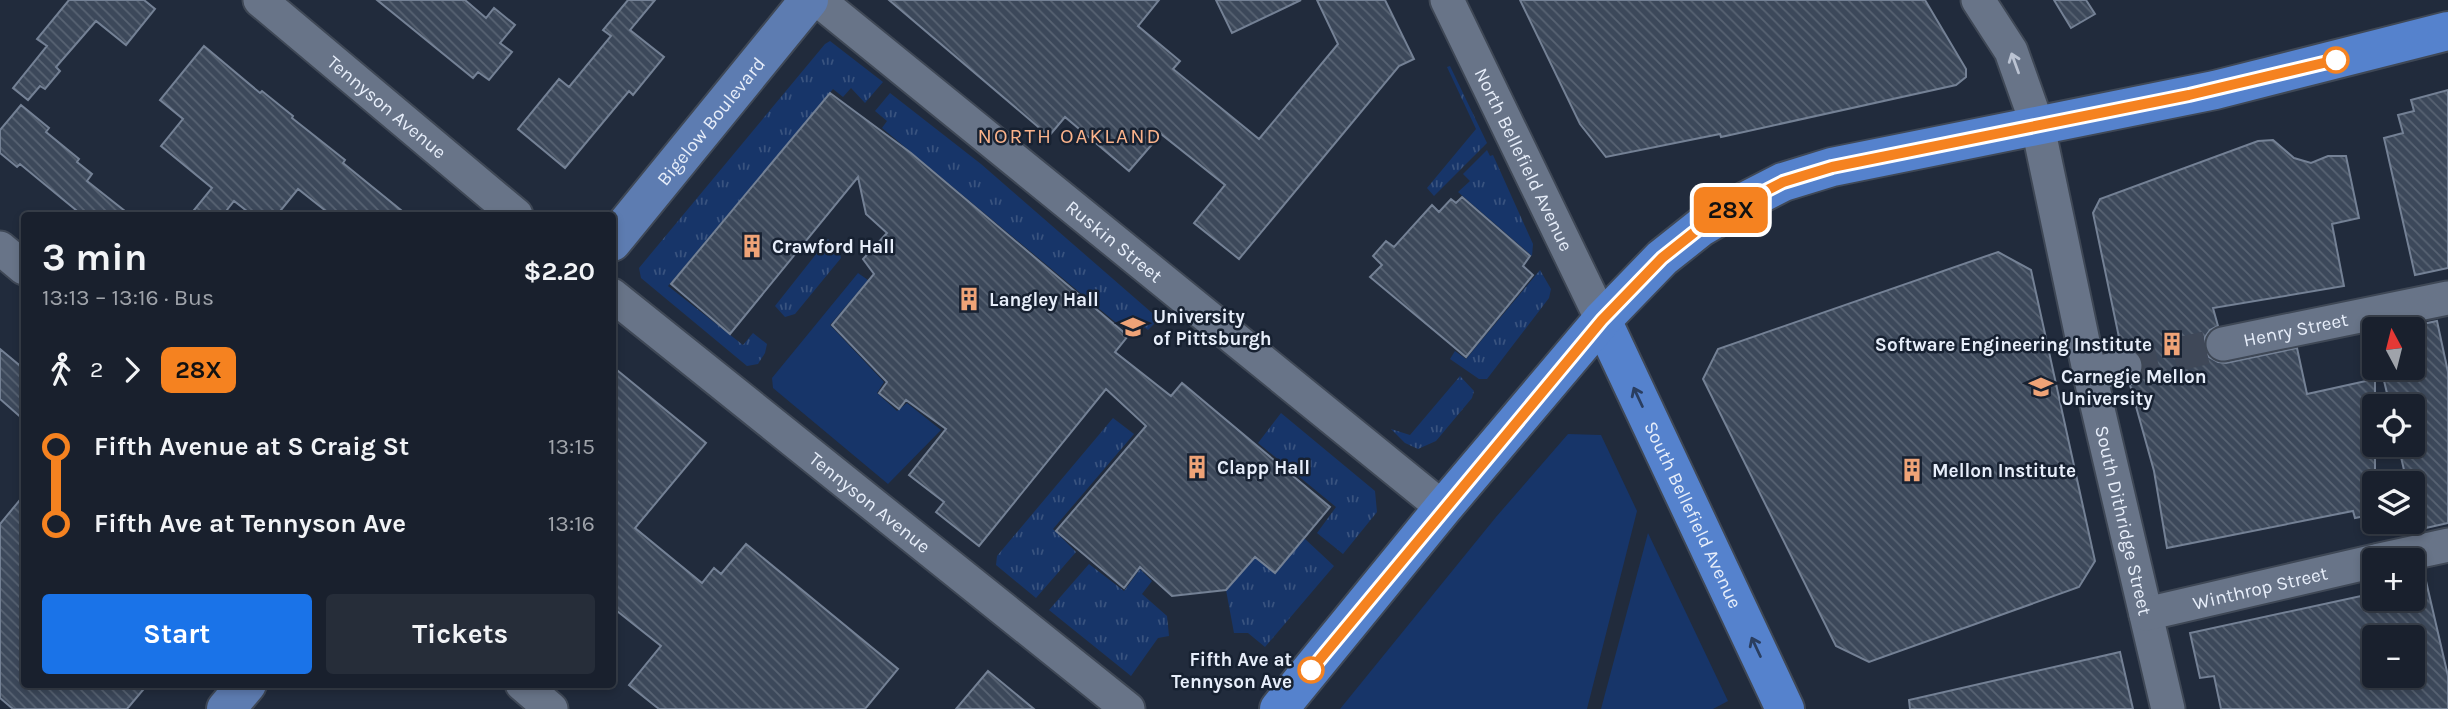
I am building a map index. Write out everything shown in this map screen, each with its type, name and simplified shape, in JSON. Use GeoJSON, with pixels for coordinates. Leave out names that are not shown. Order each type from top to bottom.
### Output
{"type":"FeatureCollection","features":[{"type":"Feature","properties":{"kind":"highway"},"geometry":{"type":"LineString","coordinates":[[1279,709],[1602,320],[1662,258],[1701,227],[1783,182],[1832,167],[2215,90],[2448,31]]}},
{"type":"Feature","properties":{"kind":"highway","name":"South Bellefield Avenue"},"geometry":{"type":"LineString","coordinates":[[1602,320],[1785,709]]}},
{"type":"Feature","properties":{"kind":"main road","name":"Bigelow Boulevard"},"geometry":{"type":"LineString","coordinates":[[616,237],[809,0]]}},
{"type":"Feature","properties":{"kind":"main road"},"geometry":{"type":"LineString","coordinates":[[226,709],[244,688]]}},
{"type":"Feature","properties":{"kind":"street","name":"Tennyson Avenue"},"geometry":{"type":"LineString","coordinates":[[260,0],[512,212]]}},
{"type":"Feature","properties":{"kind":"street","name":"Ruskin Street"},"geometry":{"type":"LineString","coordinates":[[818,0],[1444,508]]}},
{"type":"Feature","properties":{"kind":"street","name":"North Bellefield Avenue"},"geometry":{"type":"LineString","coordinates":[[1447,0],[1602,320]]}},
{"type":"Feature","properties":{"kind":"street","name":"South Dithridge Street"},"geometry":{"type":"LineString","coordinates":[[1978,0],[2011,51],[2038,127],[2090,375],[2168,709]]}},
{"type":"Feature","properties":{"kind":"street"},"geometry":{"type":"LineString","coordinates":[[0,248],[21,266]]}},
{"type":"Feature","properties":{"kind":"street","name":"Tennyson Avenue"},"geometry":{"type":"LineString","coordinates":[[616,299],[1128,709]]}},
{"type":"Feature","properties":{"kind":"street","name":"Henry Street"},"geometry":{"type":"LineString","coordinates":[[2223,344],[2448,299]]}},
{"type":"Feature","properties":{"kind":"street"},"geometry":{"type":"LineString","coordinates":[[2090,375],[2125,366]]}},
{"type":"Feature","properties":{"kind":"street","name":"Winthrop Street"},"geometry":{"type":"LineString","coordinates":[[2425,550],[2448,545]]}},
{"type":"Feature","properties":{"kind":"street","name":"Winthrop Street"},"geometry":{"type":"LineString","coordinates":[[2146,614],[2362,564]]}},
{"type":"Feature","properties":{"kind":"street"},"geometry":{"type":"LineString","coordinates":[[527,688],[551,709]]}},
{"type":"Feature","properties":{"kind":"green space"},"geometry":{"type":"Polygon","coordinates":[[[830,41],[883,82],[865,103],[851,88],[843,97],[833,89],[668,286],[743,345],[753,333],[767,344],[758,364],[747,366],[641,278],[639,268],[830,41]]]}},
{"type":"Feature","properties":{"kind":"green space"},"geometry":{"type":"Polygon","coordinates":[[[1450,66],[1487,143],[1434,196],[1427,188],[1476,129],[1447,67],[1450,66]]]}},
{"type":"Feature","properties":{"kind":"green space"},"geometry":{"type":"Polygon","coordinates":[[[890,93],[981,164],[1159,319],[1148,330],[1133,320],[1120,326],[882,128],[887,121],[875,111],[890,93]]]}},
{"type":"Feature","properties":{"kind":"green space"},"geometry":{"type":"Polygon","coordinates":[[[1487,150],[1490,156],[1493,155],[1533,244],[1532,256],[1458,192],[1470,181],[1463,174],[1487,150]]]}},
{"type":"Feature","properties":{"kind":"green space"},"geometry":{"type":"Polygon","coordinates":[[[828,239],[839,250],[841,258],[795,314],[785,317],[775,306],[828,239]]]}},
{"type":"Feature","properties":{"kind":"green space"},"geometry":{"type":"Polygon","coordinates":[[[1540,270],[1551,289],[1549,298],[1487,379],[1479,379],[1450,359],[1455,351],[1466,359],[1540,270]]]}},
{"type":"Feature","properties":{"kind":"green space"},"geometry":{"type":"Polygon","coordinates":[[[858,273],[868,280],[830,325],[884,382],[877,393],[897,411],[907,403],[941,430],[888,484],[773,388],[772,378],[858,273]]]}},
{"type":"Feature","properties":{"kind":"green space"},"geometry":{"type":"Polygon","coordinates":[[[1460,376],[1474,391],[1472,398],[1436,441],[1418,449],[1405,443],[1391,429],[1410,435],[1460,376]]]}},
{"type":"Feature","properties":{"kind":"green space"},"geometry":{"type":"Polygon","coordinates":[[[1281,413],[1375,491],[1377,512],[1343,554],[1317,533],[1336,507],[1258,443],[1281,413]]]}},
{"type":"Feature","properties":{"kind":"green space"},"geometry":{"type":"Polygon","coordinates":[[[1113,418],[1134,434],[1053,529],[1076,552],[1036,598],[996,565],[997,556],[1113,418]]]}},
{"type":"Feature","properties":{"kind":"green space"},"geometry":{"type":"Polygon","coordinates":[[[1568,434],[1601,435],[1637,511],[1587,709],[1340,709],[1496,517],[1568,434]]]}},
{"type":"Feature","properties":{"kind":"green space"},"geometry":{"type":"Polygon","coordinates":[[[1648,533],[1728,701],[1713,709],[1601,709],[1648,533]]]}},
{"type":"Feature","properties":{"kind":"green space"},"geometry":{"type":"Polygon","coordinates":[[[1304,538],[1334,566],[1265,647],[1248,633],[1234,633],[1226,590],[1255,557],[1275,573],[1304,538]]]}},
{"type":"Feature","properties":{"kind":"green space"},"geometry":{"type":"Polygon","coordinates":[[[1089,564],[1124,591],[1140,569],[1152,581],[1142,594],[1167,616],[1169,636],[1158,638],[1131,676],[1049,610],[1089,564]]]}},
{"type":"Feature","properties":{"kind":"building"},"geometry":{"type":"Polygon","coordinates":[[[69,0],[144,0],[155,9],[126,45],[96,21],[56,67],[60,71],[45,89],[40,86],[28,100],[13,88],[47,46],[37,39],[69,0]]]}},
{"type":"Feature","properties":{"kind":"building"},"geometry":{"type":"Polygon","coordinates":[[[377,0],[465,0],[486,18],[494,8],[515,25],[500,43],[512,52],[489,80],[478,72],[473,78],[377,0]]]}},
{"type":"Feature","properties":{"kind":"building"},"geometry":{"type":"Polygon","coordinates":[[[628,0],[655,0],[630,30],[664,57],[633,95],[629,91],[565,168],[518,129],[559,79],[569,87],[611,36],[603,30],[628,0]]]}},
{"type":"Feature","properties":{"kind":"building"},"geometry":{"type":"Polygon","coordinates":[[[889,0],[1159,0],[1138,26],[1180,61],[1173,69],[1259,139],[1338,44],[1317,0],[1385,0],[1414,59],[1399,66],[1239,259],[1194,223],[1225,185],[1161,134],[1129,171],[1065,117],[1049,136],[889,0]]]}},
{"type":"Feature","properties":{"kind":"building"},"geometry":{"type":"Polygon","coordinates":[[[1216,0],[1301,0],[1232,33],[1216,0]]]}},
{"type":"Feature","properties":{"kind":"building"},"geometry":{"type":"Polygon","coordinates":[[[1520,0],[1925,0],[1966,69],[1966,77],[1956,85],[1721,137],[1720,134],[1606,157],[1580,124],[1520,0]]]}},
{"type":"Feature","properties":{"kind":"building"},"geometry":{"type":"Polygon","coordinates":[[[2054,0],[2086,0],[2095,14],[2071,28],[2054,0]]]}},
{"type":"Feature","properties":{"kind":"building"},"geometry":{"type":"Polygon","coordinates":[[[204,46],[260,93],[262,91],[293,116],[292,118],[345,160],[343,163],[403,212],[327,212],[298,189],[279,212],[248,212],[234,201],[225,212],[192,212],[212,188],[161,146],[183,119],[160,100],[204,46]]]}},
{"type":"Feature","properties":{"kind":"building"},"geometry":{"type":"Polygon","coordinates":[[[2448,90],[2448,268],[2415,275],[2384,138],[2403,133],[2398,115],[2414,111],[2411,100],[2448,90]]]}},
{"type":"Feature","properties":{"kind":"building"},"geometry":{"type":"Polygon","coordinates":[[[830,93],[911,153],[1128,336],[1115,352],[1171,396],[1182,383],[1330,507],[1275,573],[1255,557],[1226,590],[1172,596],[1140,567],[1124,588],[1056,531],[1146,426],[1106,389],[979,546],[936,512],[944,502],[909,475],[946,429],[906,400],[899,409],[879,393],[887,382],[832,325],[874,274],[863,259],[887,233],[866,214],[858,177],[730,334],[671,284],[830,93]]]}},
{"type":"Feature","properties":{"kind":"building"},"geometry":{"type":"Polygon","coordinates":[[[21,105],[49,128],[46,132],[79,159],[77,162],[92,174],[87,181],[126,212],[78,212],[20,164],[17,167],[0,153],[0,130],[21,105]]]}},
{"type":"Feature","properties":{"kind":"building","name":"Software Engineering Institute"},"geometry":{"type":"Polygon","coordinates":[[[2273,140],[2294,158],[2311,163],[2328,156],[2346,156],[2359,218],[2332,224],[2344,286],[2213,308],[2218,326],[2210,330],[2205,337],[2204,348],[2209,357],[2226,363],[2297,348],[2307,394],[2375,380],[2375,394],[2362,394],[2362,457],[2375,457],[2375,471],[2362,471],[2362,517],[2355,518],[2353,511],[2167,548],[2154,471],[2130,385],[2139,379],[2144,370],[2144,362],[2138,352],[2121,347],[2093,213],[2100,199],[2258,141],[2273,140]]]}},
{"type":"Feature","properties":{"kind":"building"},"geometry":{"type":"Polygon","coordinates":[[[1462,197],[1530,256],[1523,266],[1533,275],[1466,357],[1370,277],[1382,265],[1373,256],[1386,241],[1394,247],[1432,205],[1439,212],[1451,199],[1456,203],[1462,197]]]}},
{"type":"Feature","properties":{"kind":"building","name":"Mellon Institute"},"geometry":{"type":"Polygon","coordinates":[[[1998,252],[2031,270],[2095,561],[2079,587],[1869,662],[1836,646],[1703,379],[1718,349],[1998,252]]]}},
{"type":"Feature","properties":{"kind":"building"},"geometry":{"type":"Polygon","coordinates":[[[2437,321],[2448,372],[2448,523],[2425,528],[2425,471],[2404,471],[2401,457],[2425,457],[2425,394],[2387,394],[2384,380],[2426,380],[2426,323],[2437,321]]]}},
{"type":"Feature","properties":{"kind":"building"},"geometry":{"type":"Polygon","coordinates":[[[0,349],[21,366],[21,417],[0,399],[0,349]]]}},
{"type":"Feature","properties":{"kind":"building"},"geometry":{"type":"Polygon","coordinates":[[[616,369],[706,443],[635,528],[702,583],[714,568],[721,574],[746,544],[898,669],[865,709],[659,709],[629,685],[661,646],[616,610],[616,369]]]}},
{"type":"Feature","properties":{"kind":"building"},"geometry":{"type":"Polygon","coordinates":[[[21,499],[21,688],[145,688],[127,709],[13,709],[0,698],[0,524],[21,499]]]}},
{"type":"Feature","properties":{"kind":"building"},"geometry":{"type":"Polygon","coordinates":[[[2426,581],[2448,676],[2448,709],[2221,709],[2214,676],[2200,678],[2190,633],[2362,596],[2362,611],[2425,611],[2426,581]]]}},
{"type":"Feature","properties":{"kind":"building"},"geometry":{"type":"Polygon","coordinates":[[[2120,652],[2133,709],[1910,709],[1909,700],[2120,652]]]}},
{"type":"Feature","properties":{"kind":"building"},"geometry":{"type":"Polygon","coordinates":[[[988,671],[1034,709],[956,709],[988,671]]]}},
{"type":"Feature","properties":{"kind":"tunnel"},"geometry":{"type":"LineString","coordinates":[[2125,366],[2223,344]]}},
{"type":"Feature","properties":{"kind":"bus line","name":"28X"},"geometry":{"type":"LineString","coordinates":[[1311,670],[1602,320],[1662,258],[1701,227],[1783,182],[1832,167],[2215,90],[2336,60]]}},
{"type":"Feature","properties":{"kind":"place","name":"Crawford Hall"},"geometry":{"type":"Point","coordinates":[752,246]}},
{"type":"Feature","properties":{"kind":"place","name":"Langley Hall"},"geometry":{"type":"Point","coordinates":[969,299]}},
{"type":"Feature","properties":{"kind":"place","name":"University of Pittsburgh"},"geometry":{"type":"Point","coordinates":[1133,327]}},
{"type":"Feature","properties":{"kind":"place","name":"Software Engineering Institute"},"geometry":{"type":"Point","coordinates":[2172,344]}},
{"type":"Feature","properties":{"kind":"place","name":"Carnegie Mellon University"},"geometry":{"type":"Point","coordinates":[2041,387]}},
{"type":"Feature","properties":{"kind":"place","name":"Clapp Hall"},"geometry":{"type":"Point","coordinates":[1197,467]}},
{"type":"Feature","properties":{"kind":"place","name":"Mellon Institute"},"geometry":{"type":"Point","coordinates":[1912,470]}},
{"type":"Feature","properties":{"kind":"place","name":"Fifth Ave at Tennyson Ave"},"geometry":{"type":"Point","coordinates":[1311,670]}},
{"type":"Feature","properties":{"kind":"district","name":"NORTH OAKLAND"},"geometry":{"type":"Point","coordinates":[1070,136]}}]}
